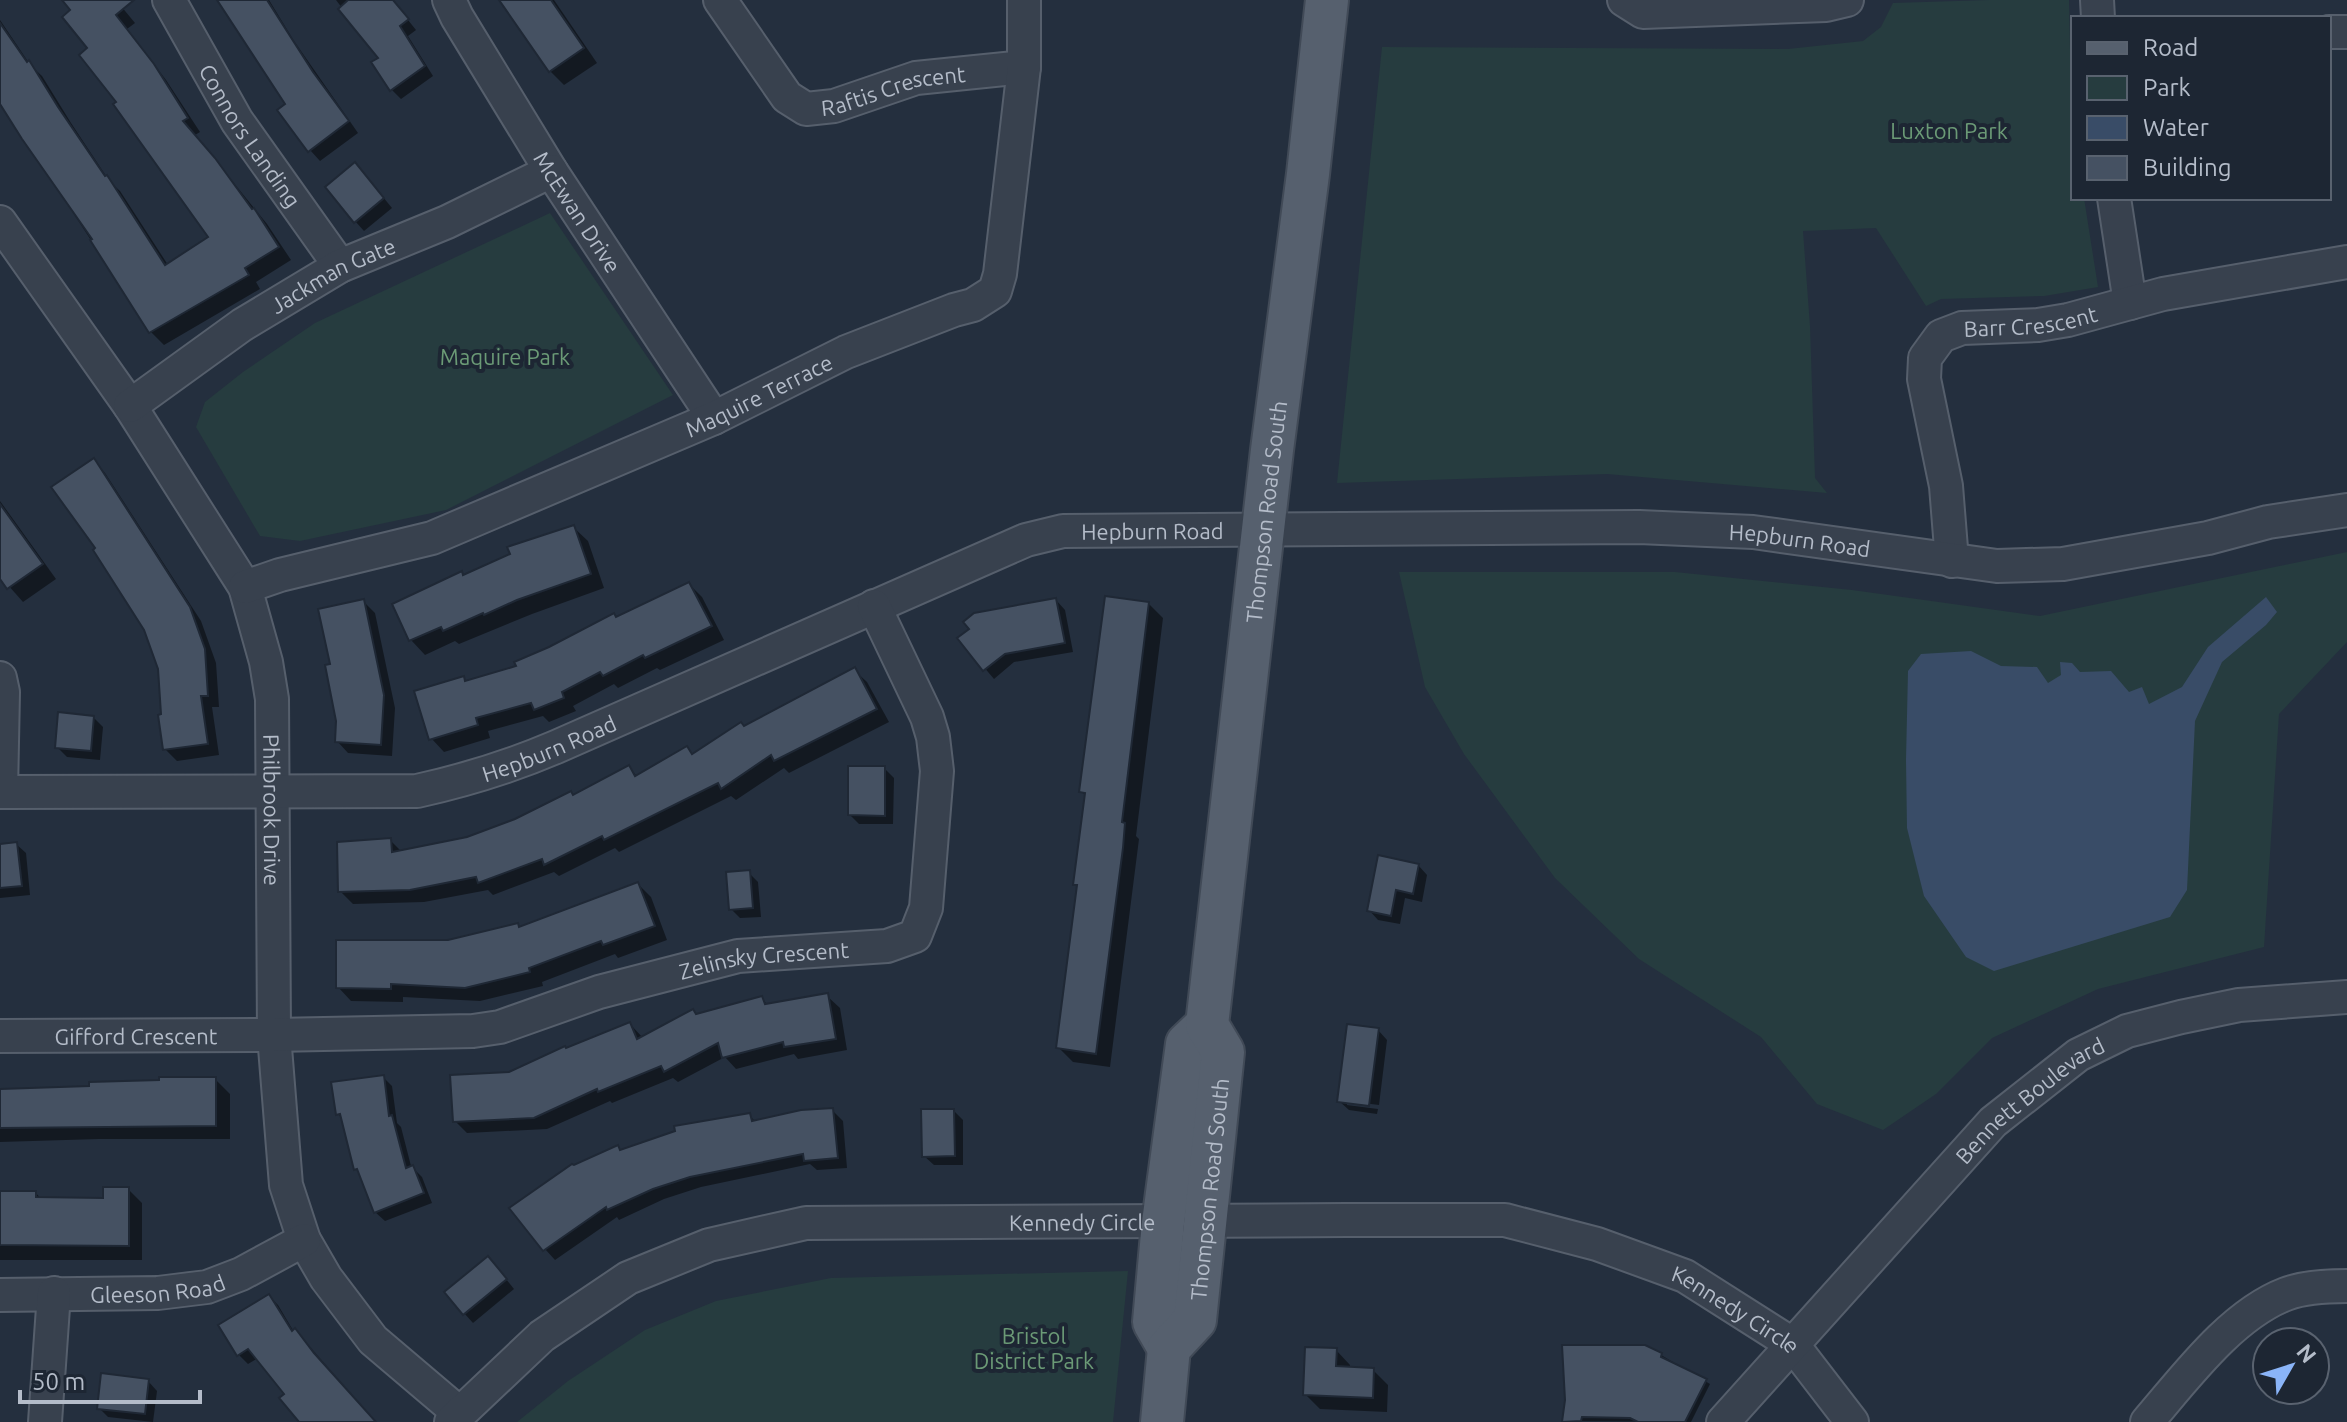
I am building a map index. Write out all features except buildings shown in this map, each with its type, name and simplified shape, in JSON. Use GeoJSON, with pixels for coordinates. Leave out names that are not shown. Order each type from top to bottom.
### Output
{"type":"FeatureCollection","features":[{"type":"Feature","properties":{"kind":"main road","name":"Thompson Road South"},"geometry":{"type":"LineString","coordinates":[[1169,1348],[1195,1320],[1223,1052],[1207,1025],[1327,0]]}},
{"type":"Feature","properties":{"kind":"main road","name":"Thompson Road South"},"geometry":{"type":"LineString","coordinates":[[1162,1422],[1169,1348],[1154,1322],[1163,1223],[1187,1044],[1207,1025]]}},
{"type":"Feature","properties":{"kind":"street","name":"Connors Landing"},"geometry":{"type":"LineString","coordinates":[[169,0],[237,121],[340,266]]}},
{"type":"Feature","properties":{"kind":"street","name":"McEwan Drive"},"geometry":{"type":"LineString","coordinates":[[449,0],[551,171],[714,418]]}},
{"type":"Feature","properties":{"kind":"street","name":"Raftis Crescent"},"geometry":{"type":"LineString","coordinates":[[720,0],[787,97],[806,109],[834,106],[916,78],[1024,67]]}},
{"type":"Feature","properties":{"kind":"street","name":"Maquire Terrace"},"geometry":{"type":"LineString","coordinates":[[245,587],[280,575],[432,538],[714,418],[846,352],[973,305],[995,291],[1000,274],[1024,67],[1024,0]]}},
{"type":"Feature","properties":{"kind":"street"},"geometry":{"type":"LineString","coordinates":[[1624,0],[1643,12],[1826,5],[1847,0]]}},
{"type":"Feature","properties":{"kind":"street","name":"Jackman Gate"},"geometry":{"type":"LineString","coordinates":[[130,406],[242,325],[340,266],[447,222],[551,171]]}},
{"type":"Feature","properties":{"kind":"street"},"geometry":{"type":"LineString","coordinates":[[2114,200],[2130,303]]}},
{"type":"Feature","properties":{"kind":"street","name":"Philbrook Drive"},"geometry":{"type":"LineString","coordinates":[[0,222],[130,406],[245,587],[266,662],[272,699],[274,1035],[286,1185],[304,1240],[326,1278],[373,1340],[455,1418]]}},
{"type":"Feature","properties":{"kind":"street","name":"Barr Crescent"},"geometry":{"type":"LineString","coordinates":[[1952,561],[1946,486],[1924,379],[1925,358],[1941,336],[1962,328],[2038,325],[2068,320],[2163,294],[2347,262]]}},
{"type":"Feature","properties":{"kind":"street","name":"Hepburn Road"},"geometry":{"type":"LineString","coordinates":[[0,792],[417,791],[501,770],[1026,540],[1063,531],[1639,527],[1753,532],[1997,566],[2063,564],[2208,538],[2268,522],[2347,510]]}},
{"type":"Feature","properties":{"kind":"street","name":"Zelinsky Crescent"},"geometry":{"type":"LineString","coordinates":[[274,1035],[473,1031],[500,1027],[599,992],[738,956],[887,946],[915,936],[926,908],[937,771],[933,737],[927,717],[874,606]]}},
{"type":"Feature","properties":{"kind":"street"},"geometry":{"type":"LineString","coordinates":[[0,678],[3,692],[0,792]]}},
{"type":"Feature","properties":{"kind":"street","name":"Bennett Boulevard"},"geometry":{"type":"LineString","coordinates":[[1723,1422],[1993,1122],[2078,1055],[2127,1031],[2181,1017],[2239,1005],[2347,997]]}},
{"type":"Feature","properties":{"kind":"street","name":"Gifford Crescent"},"geometry":{"type":"LineString","coordinates":[[0,1036],[274,1035]]}},
{"type":"Feature","properties":{"kind":"street","name":"Kennedy Circle"},"geometry":{"type":"LineString","coordinates":[[455,1418],[542,1336],[628,1278],[709,1245],[806,1223],[1505,1220],[1597,1244],[1685,1276],[1792,1344],[1852,1422]]}},
{"type":"Feature","properties":{"kind":"street","name":"Gleeson Road"},"geometry":{"type":"LineString","coordinates":[[0,1295],[158,1293],[207,1287],[241,1274],[304,1240]]}},
{"type":"Feature","properties":{"kind":"street"},"geometry":{"type":"LineString","coordinates":[[2147,1422],[2245,1318],[2288,1293],[2347,1286]]}},
{"type":"Feature","properties":{"kind":"street"},"geometry":{"type":"LineString","coordinates":[[45,1422],[54,1293]]}},
{"type":"Feature","properties":{"kind":"green space","name":"Luxton Park"},"geometry":{"type":"Polygon","coordinates":[[[2069,0],[2071,200],[2084,200],[2098,287],[2044,296],[1941,299],[1926,306],[1876,228],[1803,231],[1815,478],[1827,493],[1607,474],[1337,483],[1382,47],[1788,49],[1863,41],[1881,27],[1893,3],[2069,0]]]}},
{"type":"Feature","properties":{"kind":"green space","name":"Maquire Park"},"geometry":{"type":"Polygon","coordinates":[[[550,213],[673,395],[446,510],[300,541],[260,536],[196,427],[205,402],[315,323],[550,213]]]}},
{"type":"Feature","properties":{"kind":"green space"},"geometry":{"type":"Polygon","coordinates":[[[2347,552],[2347,642],[2279,714],[2264,947],[2098,989],[1992,1038],[1936,1094],[1883,1130],[1817,1104],[1761,1037],[1639,959],[1555,878],[1464,754],[1425,687],[1399,572],[1675,572],[1852,590],[2040,616],[2347,552]]]}},
{"type":"Feature","properties":{"kind":"green space","name":"Bristol District Park"},"geometry":{"type":"Polygon","coordinates":[[[1128,1271],[1113,1422],[517,1422],[568,1381],[645,1330],[716,1301],[831,1278],[1128,1271]]]}},
{"type":"Feature","properties":{"kind":"water"},"geometry":{"type":"Polygon","coordinates":[[[2266,597],[2277,612],[2222,662],[2195,721],[2187,890],[2170,917],[1994,971],[1966,957],[1924,896],[1907,828],[1908,671],[1921,654],[1971,651],[2001,666],[2037,667],[2048,683],[2061,675],[2060,662],[2072,663],[2080,672],[2111,671],[2129,692],[2142,687],[2149,704],[2182,687],[2208,647],[2266,597]]]}}]}
